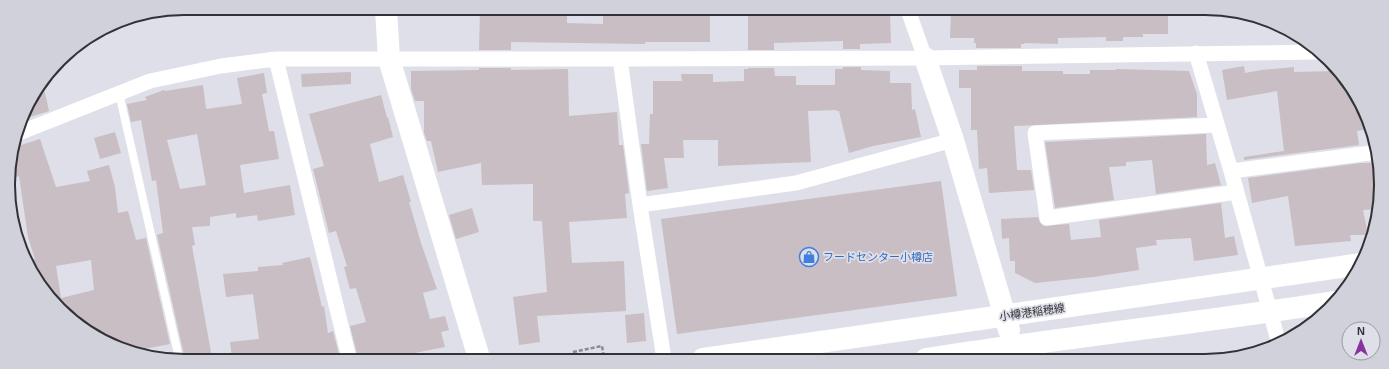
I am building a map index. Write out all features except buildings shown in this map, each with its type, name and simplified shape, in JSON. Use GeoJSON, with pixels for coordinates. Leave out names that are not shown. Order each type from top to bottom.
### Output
{"type":"FeatureCollection","features":[{"type":"Feature","properties":{"kind":"main road"},"geometry":{"type":"LineString","coordinates":[[386,15],[389,59],[477,354]]}},
{"type":"Feature","properties":{"kind":"main road"},"geometry":{"type":"LineString","coordinates":[[925,58],[953,140],[1006,316],[1015,352]]}},
{"type":"Feature","properties":{"kind":"main road","name":"小樽港稲穂線"},"geometry":{"type":"LineString","coordinates":[[738,354],[1353,265]]}},
{"type":"Feature","properties":{"kind":"main road"},"geometry":{"type":"LineString","coordinates":[[990,354],[1015,352],[1325,303]]}},
{"type":"Feature","properties":{"kind":"street"},"geometry":{"type":"LineString","coordinates":[[910,15],[925,58]]}},
{"type":"Feature","properties":{"kind":"street"},"geometry":{"type":"LineString","coordinates":[[24,131],[150,81],[221,66],[276,59],[925,58],[1310,52]]}},
{"type":"Feature","properties":{"kind":"street"},"geometry":{"type":"LineString","coordinates":[[1196,53],[1237,192],[1277,338]]}},
{"type":"Feature","properties":{"kind":"street"},"geometry":{"type":"LineString","coordinates":[[276,59],[348,354]]}},
{"type":"Feature","properties":{"kind":"street"},"geometry":{"type":"LineString","coordinates":[[620,59],[640,205],[663,354]]}},
{"type":"Feature","properties":{"kind":"street"},"geometry":{"type":"LineString","coordinates":[[1217,124],[1035,133],[1047,218],[1237,192]]}},
{"type":"Feature","properties":{"kind":"street"},"geometry":{"type":"LineString","coordinates":[[640,205],[796,183],[953,140]]}},
{"type":"Feature","properties":{"kind":"street"},"geometry":{"type":"LineString","coordinates":[[1231,171],[1371,153]]}},
{"type":"Feature","properties":{"kind":"lane"},"geometry":{"type":"LineString","coordinates":[[119,93],[179,354]]}},
{"type":"Feature","properties":{"kind":"path"},"geometry":{"type":"LineString","coordinates":[[573,352],[602,346],[603,354]]}},
{"type":"Feature","properties":{"kind":"place","name":"フードセンター小樽店"},"geometry":{"type":"Point","coordinates":[809,257]}}]}
